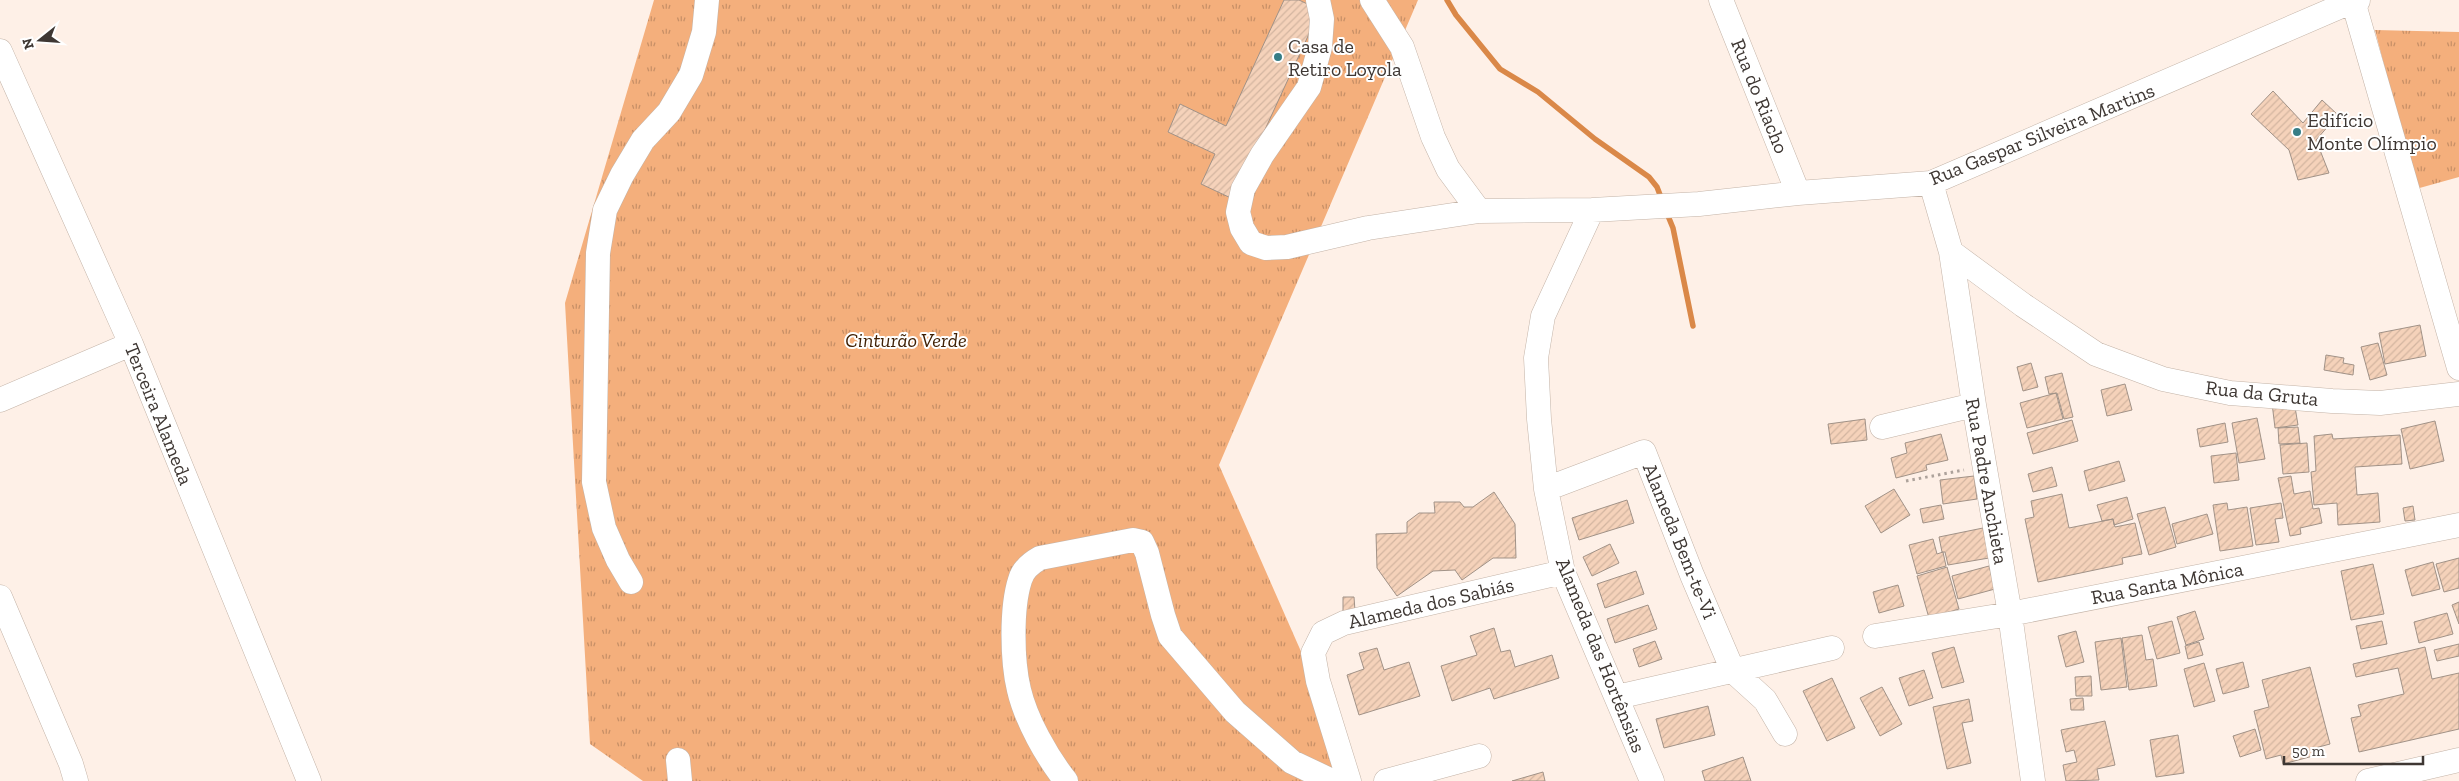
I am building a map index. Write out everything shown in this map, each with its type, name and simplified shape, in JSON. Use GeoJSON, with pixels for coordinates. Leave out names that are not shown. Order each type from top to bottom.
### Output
{"type":"FeatureCollection","features":[{"type":"Feature","properties":{"kind":"street"},"geometry":{"type":"LineString","coordinates":[[631,582],[618,560],[604,528],[594,482],[598,253],[605,210],[622,175],[643,140],[669,112],[691,75],[704,32],[707,0]]}},
{"type":"Feature","properties":{"kind":"street","name":"Rua Gaspar Silveira Martins"},"geometry":{"type":"LineString","coordinates":[[1318,0],[1322,19],[1320,47],[1309,87],[1262,156],[1243,189],[1238,212],[1242,228],[1251,243],[1266,248],[1287,246],[1368,228],[1479,211],[1592,210],[1699,204],[1798,193],[1931,184],[2354,0]]}},
{"type":"Feature","properties":{"kind":"street"},"geometry":{"type":"LineString","coordinates":[[1372,0],[1402,47],[1433,137],[1448,169],[1479,211]]}},
{"type":"Feature","properties":{"kind":"street","name":"Rua do Riacho"},"geometry":{"type":"LineString","coordinates":[[1721,0],[1798,193]]}},
{"type":"Feature","properties":{"kind":"street"},"geometry":{"type":"LineString","coordinates":[[2354,0],[2459,368]]}},
{"type":"Feature","properties":{"kind":"street","name":"Terceira Alameda"},"geometry":{"type":"LineString","coordinates":[[0,50],[131,344],[309,781]]}},
{"type":"Feature","properties":{"kind":"street","name":"Rua Padre Anchieta"},"geometry":{"type":"LineString","coordinates":[[1931,184],[1951,252],[1974,405],[2010,614],[2032,781]]}},
{"type":"Feature","properties":{"kind":"street","name":"Alameda das Hortênsias"},"geometry":{"type":"LineString","coordinates":[[1592,210],[1543,316],[1536,358],[1539,419],[1546,489],[1563,572],[1652,781]]}},
{"type":"Feature","properties":{"kind":"street","name":"Rua da Gruta"},"geometry":{"type":"LineString","coordinates":[[1951,252],[2023,305],[2096,354],[2164,379],[2230,394],[2332,401],[2380,403],[2459,394]]}},
{"type":"Feature","properties":{"kind":"street"},"geometry":{"type":"LineString","coordinates":[[0,400],[131,344]]}},
{"type":"Feature","properties":{"kind":"street"},"geometry":{"type":"LineString","coordinates":[[1882,426],[1974,405]]}},
{"type":"Feature","properties":{"kind":"street","name":"Alameda Bem-te-Vi"},"geometry":{"type":"LineString","coordinates":[[1546,489],[1644,452],[1692,575],[1733,671]]}},
{"type":"Feature","properties":{"kind":"street","name":"Rua Santa Mônica"},"geometry":{"type":"LineString","coordinates":[[1875,636],[2010,614],[2459,525]]}},
{"type":"Feature","properties":{"kind":"street"},"geometry":{"type":"LineString","coordinates":[[1066,781],[1050,761],[1019,690],[1013,644],[1020,579],[1028,565],[1040,558],[1133,540],[1142,542],[1147,553],[1170,636],[1235,712],[1292,762],[1332,781]]}},
{"type":"Feature","properties":{"kind":"street","name":"Alameda dos Sabiás"},"geometry":{"type":"LineString","coordinates":[[1349,781],[1318,681],[1313,653],[1323,633],[1344,623],[1563,572]]}},
{"type":"Feature","properties":{"kind":"street"},"geometry":{"type":"LineString","coordinates":[[0,597],[72,764],[76,781]]}},
{"type":"Feature","properties":{"kind":"street"},"geometry":{"type":"LineString","coordinates":[[1617,697],[1832,648]]}},
{"type":"Feature","properties":{"kind":"street"},"geometry":{"type":"LineString","coordinates":[[1733,671],[1765,700],[1785,734]]}},
{"type":"Feature","properties":{"kind":"street"},"geometry":{"type":"LineString","coordinates":[[1386,781],[1479,756]]}},
{"type":"Feature","properties":{"kind":"street"},"geometry":{"type":"LineString","coordinates":[[2368,781],[2459,760]]}},
{"type":"Feature","properties":{"kind":"path"},"geometry":{"type":"LineString","coordinates":[[1906,481],[1984,466]]}},
{"type":"Feature","properties":{"kind":"green space","name":"Cinturão Verde"},"geometry":{"type":"Polygon","coordinates":[[[654,0],[1418,0],[1219,465],[1358,781],[643,781],[590,744],[565,303],[654,0]]]}},
{"type":"Feature","properties":{"kind":"green space"},"geometry":{"type":"Polygon","coordinates":[[[2375,30],[2459,32],[2459,177],[2416,189],[2375,30]]]}},
{"type":"Feature","properties":{"kind":"building","name":"Casa de Retiro Loyola"},"geometry":{"type":"Polygon","coordinates":[[[1284,0],[1299,0],[1320,10],[1233,199],[1201,184],[1215,154],[1168,132],[1180,104],[1226,126],[1284,0]]]}},
{"type":"Feature","properties":{"kind":"building","name":"Edifício Monte Olímpio"},"geometry":{"type":"Polygon","coordinates":[[[2273,91],[2303,123],[2322,100],[2338,115],[2316,140],[2329,173],[2298,180],[2289,150],[2251,114],[2273,91]]]}},
{"type":"Feature","properties":{"kind":"building"},"geometry":{"type":"Polygon","coordinates":[[[2420,325],[2426,356],[2385,364],[2379,333],[2420,325]]]}},
{"type":"Feature","properties":{"kind":"building"},"geometry":{"type":"Polygon","coordinates":[[[2378,343],[2387,375],[2370,380],[2361,347],[2378,343]]]}},
{"type":"Feature","properties":{"kind":"building"},"geometry":{"type":"Polygon","coordinates":[[[2326,355],[2344,358],[2343,363],[2354,365],[2353,375],[2324,370],[2326,355]]]}},
{"type":"Feature","properties":{"kind":"building"},"geometry":{"type":"Polygon","coordinates":[[[2031,363],[2038,387],[2023,391],[2017,367],[2031,363]]]}},
{"type":"Feature","properties":{"kind":"building"},"geometry":{"type":"Polygon","coordinates":[[[2062,373],[2073,417],[2064,419],[2057,393],[2049,394],[2045,377],[2062,373]]]}},
{"type":"Feature","properties":{"kind":"building"},"geometry":{"type":"Polygon","coordinates":[[[2125,384],[2132,410],[2107,416],[2101,390],[2125,384]]]}},
{"type":"Feature","properties":{"kind":"building"},"geometry":{"type":"Polygon","coordinates":[[[2056,393],[2063,419],[2027,428],[2020,403],[2056,393]]]}},
{"type":"Feature","properties":{"kind":"building"},"geometry":{"type":"Polygon","coordinates":[[[2294,401],[2298,425],[2275,428],[2272,403],[2294,401]]]}},
{"type":"Feature","properties":{"kind":"building"},"geometry":{"type":"Polygon","coordinates":[[[2257,418],[2265,459],[2239,463],[2232,423],[2257,418]]]}},
{"type":"Feature","properties":{"kind":"building"},"geometry":{"type":"Polygon","coordinates":[[[1865,419],[1867,440],[1831,444],[1828,424],[1865,419]]]}},
{"type":"Feature","properties":{"kind":"building"},"geometry":{"type":"Polygon","coordinates":[[[2072,420],[2078,441],[2033,454],[2027,433],[2072,420]]]}},
{"type":"Feature","properties":{"kind":"building"},"geometry":{"type":"Polygon","coordinates":[[[2435,421],[2444,461],[2410,469],[2401,429],[2435,421]]]}},
{"type":"Feature","properties":{"kind":"building"},"geometry":{"type":"Polygon","coordinates":[[[2225,423],[2228,442],[2200,447],[2197,429],[2225,423]]]}},
{"type":"Feature","properties":{"kind":"building"},"geometry":{"type":"Polygon","coordinates":[[[2298,427],[2300,443],[2279,444],[2278,428],[2298,427]]]}},
{"type":"Feature","properties":{"kind":"building"},"geometry":{"type":"Polygon","coordinates":[[[1941,434],[1948,460],[1926,465],[1927,470],[1896,478],[1891,458],[1907,453],[1905,443],[1941,434]]]}},
{"type":"Feature","properties":{"kind":"building"},"geometry":{"type":"Polygon","coordinates":[[[2332,434],[2333,439],[2400,435],[2402,464],[2355,467],[2357,495],[2378,493],[2380,522],[2338,525],[2337,503],[2314,505],[2311,472],[2316,471],[2314,436],[2332,434]]]}},
{"type":"Feature","properties":{"kind":"building"},"geometry":{"type":"Polygon","coordinates":[[[2307,443],[2309,472],[2283,474],[2280,445],[2307,443]]]}},
{"type":"Feature","properties":{"kind":"building"},"geometry":{"type":"Polygon","coordinates":[[[2236,453],[2239,480],[2214,483],[2211,456],[2236,453]]]}},
{"type":"Feature","properties":{"kind":"building"},"geometry":{"type":"Polygon","coordinates":[[[2119,461],[2125,481],[2089,491],[2084,471],[2119,461]]]}},
{"type":"Feature","properties":{"kind":"building"},"geometry":{"type":"Polygon","coordinates":[[[2052,467],[2057,486],[2033,492],[2028,474],[2052,467]]]}},
{"type":"Feature","properties":{"kind":"building"},"geometry":{"type":"Polygon","coordinates":[[[1974,476],[1977,499],[1943,504],[1940,480],[1974,476]]]}},
{"type":"Feature","properties":{"kind":"building"},"geometry":{"type":"Polygon","coordinates":[[[2291,476],[2294,494],[2310,491],[2313,509],[2319,508],[2322,523],[2300,528],[2301,534],[2290,536],[2278,478],[2291,476]]]}},
{"type":"Feature","properties":{"kind":"building"},"geometry":{"type":"Polygon","coordinates":[[[1894,489],[1910,515],[1881,533],[1865,506],[1894,489]]]}},
{"type":"Feature","properties":{"kind":"building"},"geometry":{"type":"Polygon","coordinates":[[[1494,492],[1515,524],[1516,558],[1493,558],[1462,580],[1455,570],[1433,571],[1397,596],[1377,568],[1376,534],[1407,533],[1407,522],[1419,513],[1435,513],[1434,502],[1460,502],[1464,507],[1473,507],[1494,492]]]}},
{"type":"Feature","properties":{"kind":"building"},"geometry":{"type":"Polygon","coordinates":[[[2062,494],[2069,528],[2113,519],[2115,527],[2135,523],[2142,554],[2122,558],[2123,564],[2038,582],[2025,519],[2034,517],[2031,501],[2062,494]]]}},
{"type":"Feature","properties":{"kind":"building"},"geometry":{"type":"Polygon","coordinates":[[[2127,497],[2133,519],[2114,525],[2113,519],[2102,521],[2097,505],[2127,497]]]}},
{"type":"Feature","properties":{"kind":"building"},"geometry":{"type":"Polygon","coordinates":[[[1627,500],[1634,523],[1579,540],[1572,518],[1627,500]]]}},
{"type":"Feature","properties":{"kind":"building"},"geometry":{"type":"Polygon","coordinates":[[[2227,503],[2228,510],[2247,507],[2253,546],[2220,551],[2213,505],[2227,503]]]}},
{"type":"Feature","properties":{"kind":"building"},"geometry":{"type":"Polygon","coordinates":[[[2281,503],[2283,518],[2275,519],[2279,542],[2256,545],[2250,508],[2281,503]]]}},
{"type":"Feature","properties":{"kind":"building"},"geometry":{"type":"Polygon","coordinates":[[[1941,505],[1944,519],[1923,523],[1920,509],[1941,505]]]}},
{"type":"Feature","properties":{"kind":"building"},"geometry":{"type":"Polygon","coordinates":[[[2413,506],[2415,520],[2405,521],[2403,508],[2413,506]]]}},
{"type":"Feature","properties":{"kind":"building"},"geometry":{"type":"Polygon","coordinates":[[[2165,507],[2176,547],[2149,555],[2137,514],[2165,507]]]}},
{"type":"Feature","properties":{"kind":"building"},"geometry":{"type":"Polygon","coordinates":[[[2207,514],[2213,534],[2177,544],[2172,524],[2207,514]]]}},
{"type":"Feature","properties":{"kind":"building"},"geometry":{"type":"Polygon","coordinates":[[[1983,528],[1989,558],[1948,565],[1945,552],[1942,552],[1939,537],[1983,528]]]}},
{"type":"Feature","properties":{"kind":"building"},"geometry":{"type":"Polygon","coordinates":[[[1933,539],[1937,554],[1943,552],[1946,566],[1917,574],[1909,545],[1933,539]]]}},
{"type":"Feature","properties":{"kind":"building"},"geometry":{"type":"Polygon","coordinates":[[[1610,544],[1619,563],[1592,576],[1583,557],[1610,544]]]}},
{"type":"Feature","properties":{"kind":"building"},"geometry":{"type":"Polygon","coordinates":[[[2459,558],[2459,588],[2444,592],[2436,564],[2459,558]]]}},
{"type":"Feature","properties":{"kind":"building"},"geometry":{"type":"Polygon","coordinates":[[[2433,562],[2440,589],[2412,596],[2405,570],[2433,562]]]}},
{"type":"Feature","properties":{"kind":"building"},"geometry":{"type":"Polygon","coordinates":[[[2373,564],[2384,614],[2351,620],[2341,571],[2373,564]]]}},
{"type":"Feature","properties":{"kind":"building"},"geometry":{"type":"Polygon","coordinates":[[[1989,566],[1995,589],[1958,599],[1952,576],[1989,566]]]}},
{"type":"Feature","properties":{"kind":"building"},"geometry":{"type":"Polygon","coordinates":[[[1947,567],[1959,609],[1929,618],[1917,576],[1947,567]]]}},
{"type":"Feature","properties":{"kind":"building"},"geometry":{"type":"Polygon","coordinates":[[[1636,571],[1644,594],[1605,608],[1597,584],[1636,571]]]}},
{"type":"Feature","properties":{"kind":"building"},"geometry":{"type":"Polygon","coordinates":[[[1898,585],[1904,606],[1879,613],[1873,592],[1898,585]]]}},
{"type":"Feature","properties":{"kind":"building"},"geometry":{"type":"Polygon","coordinates":[[[1343,597],[1354,597],[1355,611],[1343,611],[1343,597]]]}},
{"type":"Feature","properties":{"kind":"building"},"geometry":{"type":"Polygon","coordinates":[[[2459,602],[2459,624],[2452,605],[2459,602]]]}},
{"type":"Feature","properties":{"kind":"building"},"geometry":{"type":"Polygon","coordinates":[[[1648,605],[1657,629],[1615,643],[1607,619],[1648,605]]]}},
{"type":"Feature","properties":{"kind":"building"},"geometry":{"type":"Polygon","coordinates":[[[2195,611],[2204,639],[2186,645],[2177,617],[2195,611]]]}},
{"type":"Feature","properties":{"kind":"building"},"geometry":{"type":"Polygon","coordinates":[[[2447,613],[2453,634],[2419,643],[2414,622],[2447,613]]]}},
{"type":"Feature","properties":{"kind":"building"},"geometry":{"type":"Polygon","coordinates":[[[2172,621],[2180,653],[2157,659],[2148,627],[2172,621]]]}},
{"type":"Feature","properties":{"kind":"building"},"geometry":{"type":"Polygon","coordinates":[[[2382,621],[2387,644],[2361,649],[2356,626],[2382,621]]]}},
{"type":"Feature","properties":{"kind":"building"},"geometry":{"type":"Polygon","coordinates":[[[1494,628],[1501,652],[1510,650],[1515,667],[1552,655],[1559,678],[1494,699],[1490,688],[1452,701],[1441,666],[1477,655],[1470,636],[1494,628]]]}},
{"type":"Feature","properties":{"kind":"building"},"geometry":{"type":"Polygon","coordinates":[[[2076,631],[2084,662],[2066,667],[2058,636],[2076,631]]]}},
{"type":"Feature","properties":{"kind":"building"},"geometry":{"type":"Polygon","coordinates":[[[2142,635],[2146,660],[2153,659],[2157,686],[2129,690],[2122,638],[2142,635]]]}},
{"type":"Feature","properties":{"kind":"building"},"geometry":{"type":"Polygon","coordinates":[[[2121,638],[2127,687],[2101,690],[2095,642],[2121,638]]]}},
{"type":"Feature","properties":{"kind":"building"},"geometry":{"type":"Polygon","coordinates":[[[1655,641],[1662,659],[1639,667],[1633,649],[1655,641]]]}},
{"type":"Feature","properties":{"kind":"building"},"geometry":{"type":"Polygon","coordinates":[[[2199,642],[2203,655],[2188,659],[2185,646],[2199,642]]]}},
{"type":"Feature","properties":{"kind":"building"},"geometry":{"type":"Polygon","coordinates":[[[2459,644],[2459,656],[2437,661],[2434,650],[2459,644]]]}},
{"type":"Feature","properties":{"kind":"building"},"geometry":{"type":"Polygon","coordinates":[[[1954,647],[1964,682],[1942,688],[1932,653],[1954,647]]]}},
{"type":"Feature","properties":{"kind":"building"},"geometry":{"type":"Polygon","coordinates":[[[2425,647],[2432,679],[2459,673],[2459,729],[2359,752],[2351,718],[2361,716],[2358,705],[2404,694],[2398,668],[2356,677],[2353,664],[2425,647]]]}},
{"type":"Feature","properties":{"kind":"building"},"geometry":{"type":"Polygon","coordinates":[[[1377,648],[1384,670],[1409,662],[1420,696],[1359,715],[1347,675],[1364,669],[1359,653],[1377,648]]]}},
{"type":"Feature","properties":{"kind":"building"},"geometry":{"type":"Polygon","coordinates":[[[2243,662],[2249,687],[2223,694],[2216,669],[2243,662]]]}},
{"type":"Feature","properties":{"kind":"building"},"geometry":{"type":"Polygon","coordinates":[[[2204,663],[2215,701],[2194,707],[2184,669],[2204,663]]]}},
{"type":"Feature","properties":{"kind":"building"},"geometry":{"type":"Polygon","coordinates":[[[2310,667],[2330,744],[2315,748],[2317,755],[2283,764],[2281,755],[2266,759],[2254,711],[2269,707],[2262,680],[2310,667]]]}},
{"type":"Feature","properties":{"kind":"building"},"geometry":{"type":"Polygon","coordinates":[[[1924,670],[1933,698],[1909,706],[1899,678],[1924,670]]]}},
{"type":"Feature","properties":{"kind":"building"},"geometry":{"type":"Polygon","coordinates":[[[2091,676],[2092,696],[2076,696],[2075,677],[2091,676]]]}},
{"type":"Feature","properties":{"kind":"building"},"geometry":{"type":"Polygon","coordinates":[[[1832,678],[1855,728],[1827,741],[1803,691],[1832,678]]]}},
{"type":"Feature","properties":{"kind":"building"},"geometry":{"type":"Polygon","coordinates":[[[1882,687],[1902,724],[1880,736],[1860,698],[1882,687]]]}},
{"type":"Feature","properties":{"kind":"building"},"geometry":{"type":"Polygon","coordinates":[[[2083,698],[2084,710],[2071,710],[2070,699],[2083,698]]]}},
{"type":"Feature","properties":{"kind":"building"},"geometry":{"type":"Polygon","coordinates":[[[1969,699],[1973,721],[1962,723],[1971,763],[1947,769],[1933,707],[1969,699]]]}},
{"type":"Feature","properties":{"kind":"building"},"geometry":{"type":"Polygon","coordinates":[[[1708,706],[1715,735],[1664,748],[1656,719],[1708,706]]]}},
{"type":"Feature","properties":{"kind":"building"},"geometry":{"type":"Polygon","coordinates":[[[2105,721],[2115,765],[2097,769],[2099,780],[2066,781],[2063,765],[2077,762],[2074,750],[2066,752],[2061,730],[2105,721]]]}},
{"type":"Feature","properties":{"kind":"building"},"geometry":{"type":"Polygon","coordinates":[[[2255,729],[2261,750],[2240,757],[2233,736],[2255,729]]]}},
{"type":"Feature","properties":{"kind":"building"},"geometry":{"type":"Polygon","coordinates":[[[2178,735],[2184,773],[2156,777],[2150,740],[2178,735]]]}},
{"type":"Feature","properties":{"kind":"building"},"geometry":{"type":"Polygon","coordinates":[[[1743,757],[1751,781],[1705,781],[1702,771],[1743,757]]]}},
{"type":"Feature","properties":{"kind":"building"},"geometry":{"type":"Polygon","coordinates":[[[1543,772],[1545,781],[1512,781],[1543,772]]]}},
{"type":"Feature","properties":{"kind":"waterway"},"geometry":{"type":"LineString","coordinates":[[1447,0],[1456,15],[1500,69],[1538,92],[1595,139],[1649,177],[1657,187],[1662,200]]}},
{"type":"Feature","properties":{"kind":"waterway"},"geometry":{"type":"LineString","coordinates":[[1666,211],[1673,228],[1693,326]]}},
{"type":"Feature","properties":{"kind":"place","name":"Casa de Retiro Loyola"},"geometry":{"type":"Point","coordinates":[1278,57]}},
{"type":"Feature","properties":{"kind":"place","name":"Edifício Monte Olímpio"},"geometry":{"type":"Point","coordinates":[2297,132]}}]}
